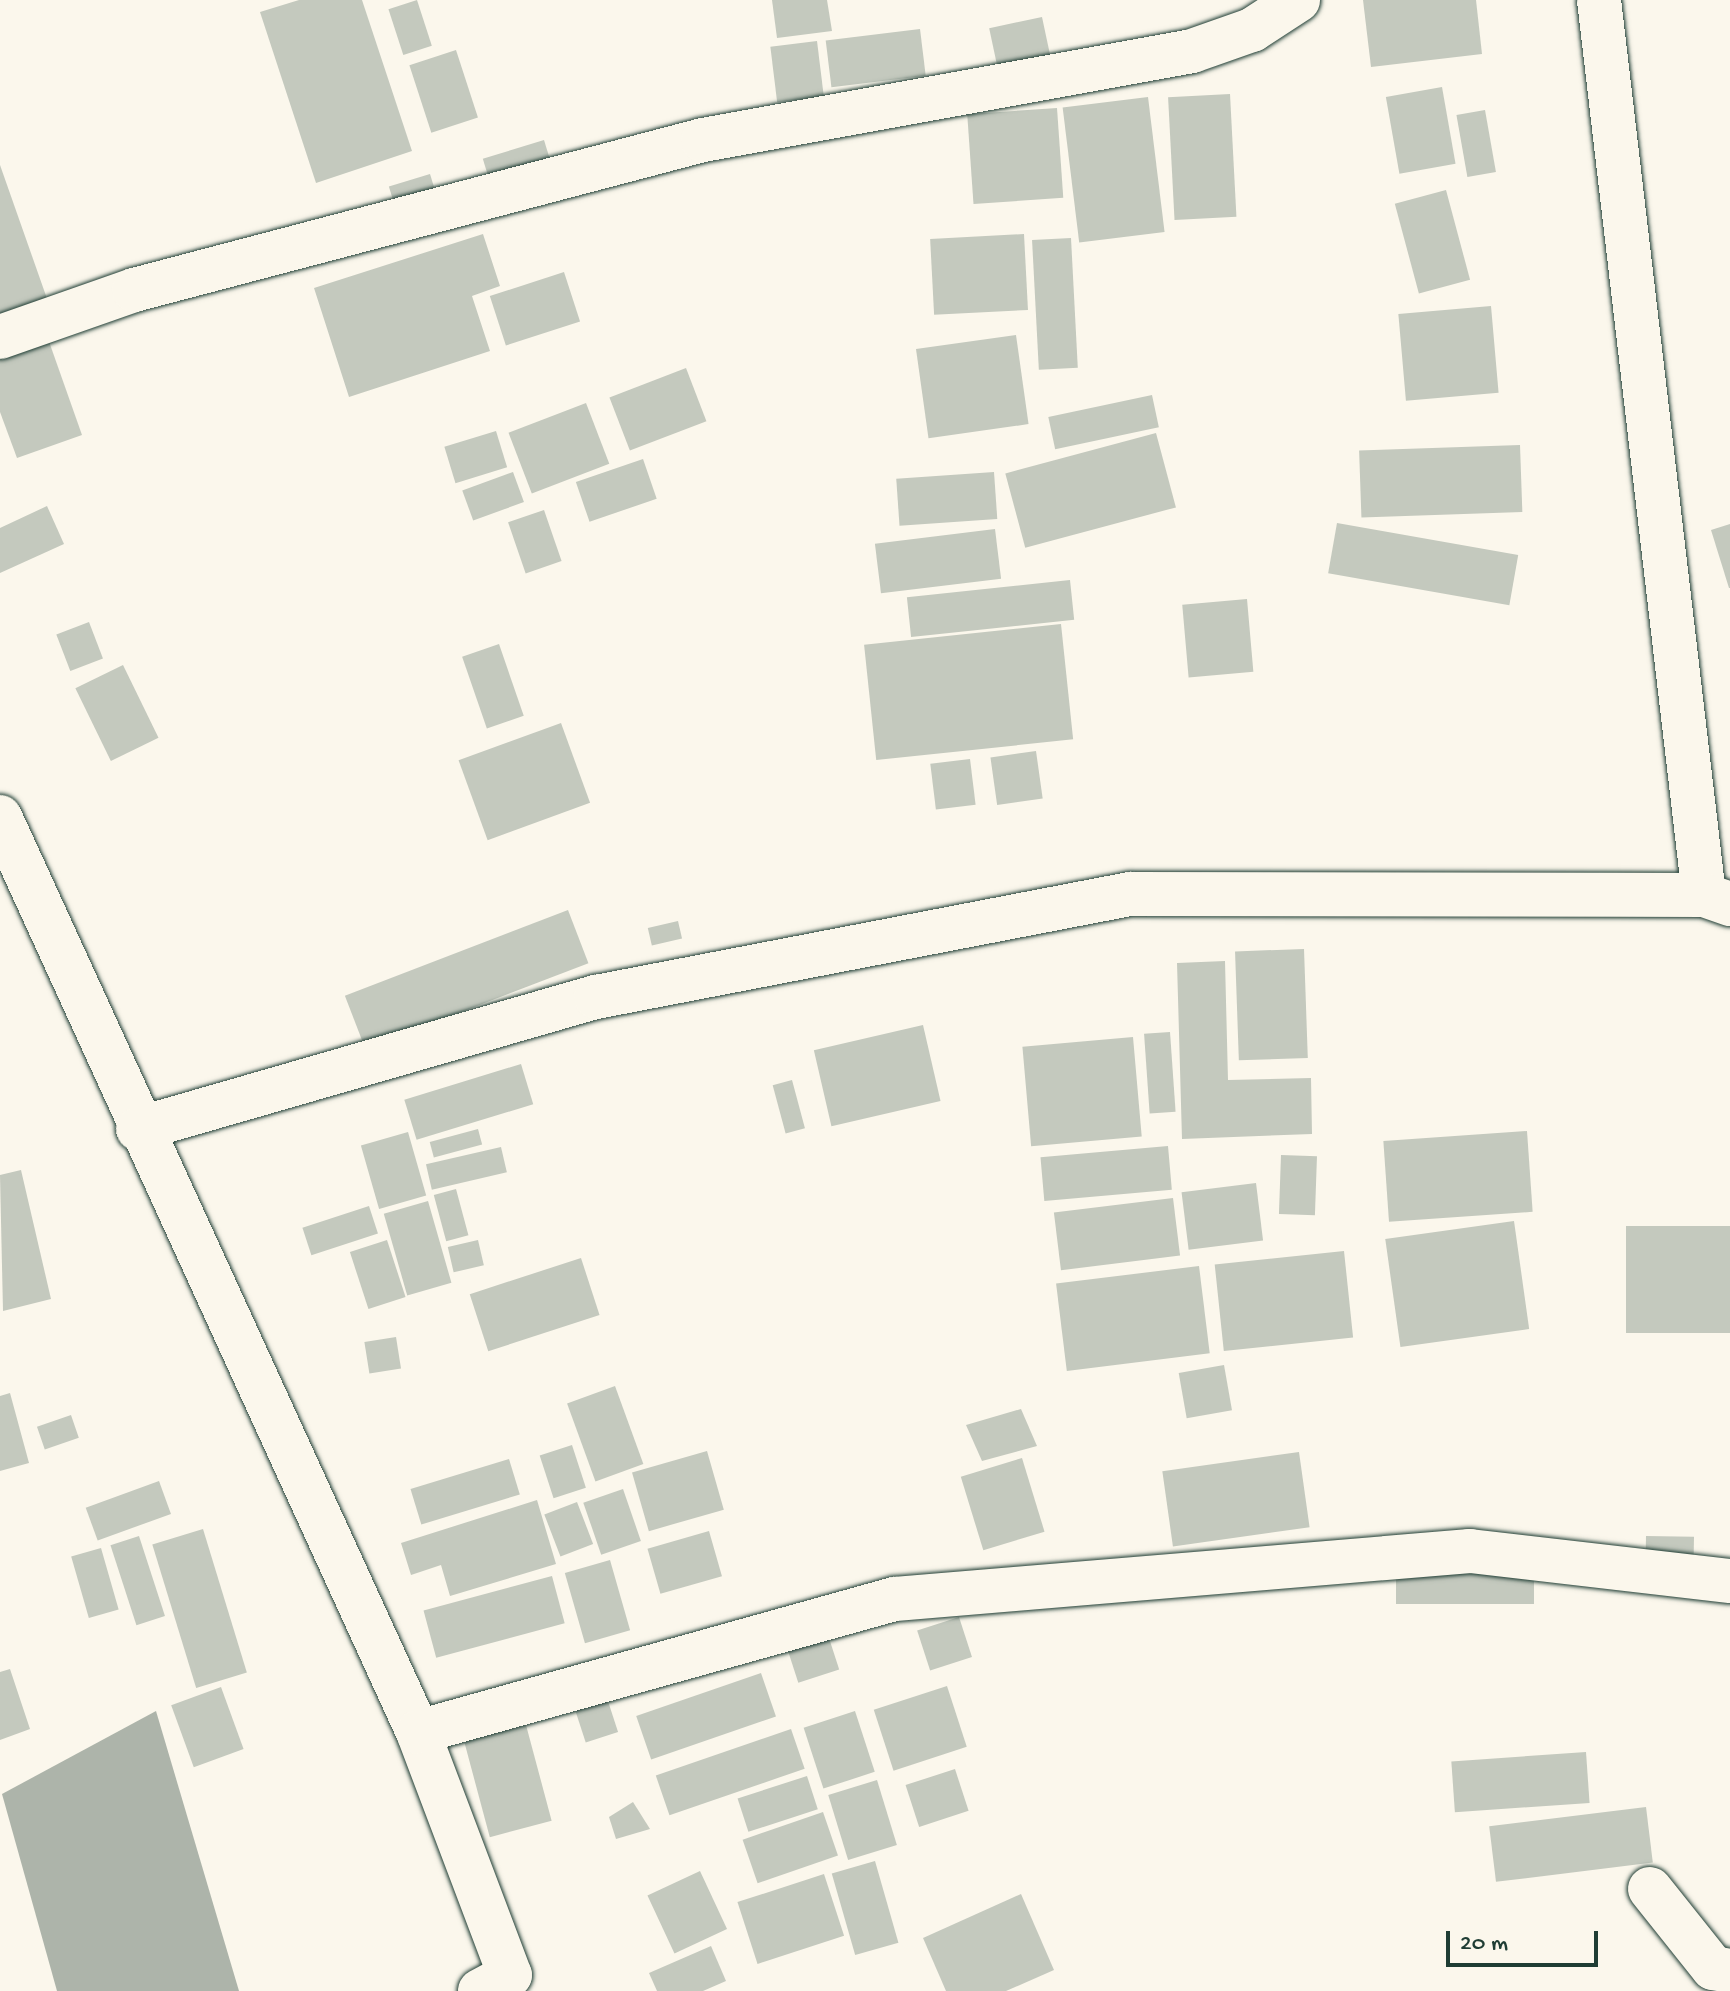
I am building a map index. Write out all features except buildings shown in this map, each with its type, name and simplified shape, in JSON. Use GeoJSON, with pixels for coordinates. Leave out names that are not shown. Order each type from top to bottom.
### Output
{"type":"FeatureCollection","features":[{"type":"Feature","properties":{"kind":"street"},"geometry":{"type":"LineString","coordinates":[[0,337],[134,290],[703,140],[1192,51],[1252,30],[1298,0]]}},
{"type":"Feature","properties":{"kind":"street"},"geometry":{"type":"LineString","coordinates":[[138,1129],[596,997],[1130,894],[1717,899],[1599,0]]}},
{"type":"Feature","properties":{"kind":"street"},"geometry":{"type":"LineString","coordinates":[[0,817],[138,1129],[418,1732],[502,1986]]}},
{"type":"Feature","properties":{"kind":"street"},"geometry":{"type":"LineString","coordinates":[[418,1732],[895,1599],[1470,1551],[1730,1581]]}},
{"type":"Feature","properties":{"kind":"street"},"geometry":{"type":"LineString","coordinates":[[1650,1889],[1713,1968],[1730,1971]]}},
{"type":"Feature","properties":{"kind":"shaded area"},"geometry":{"type":"Polygon","coordinates":[[[156,1711],[239,1991],[57,1991],[2,1794],[156,1711]]]}}]}
